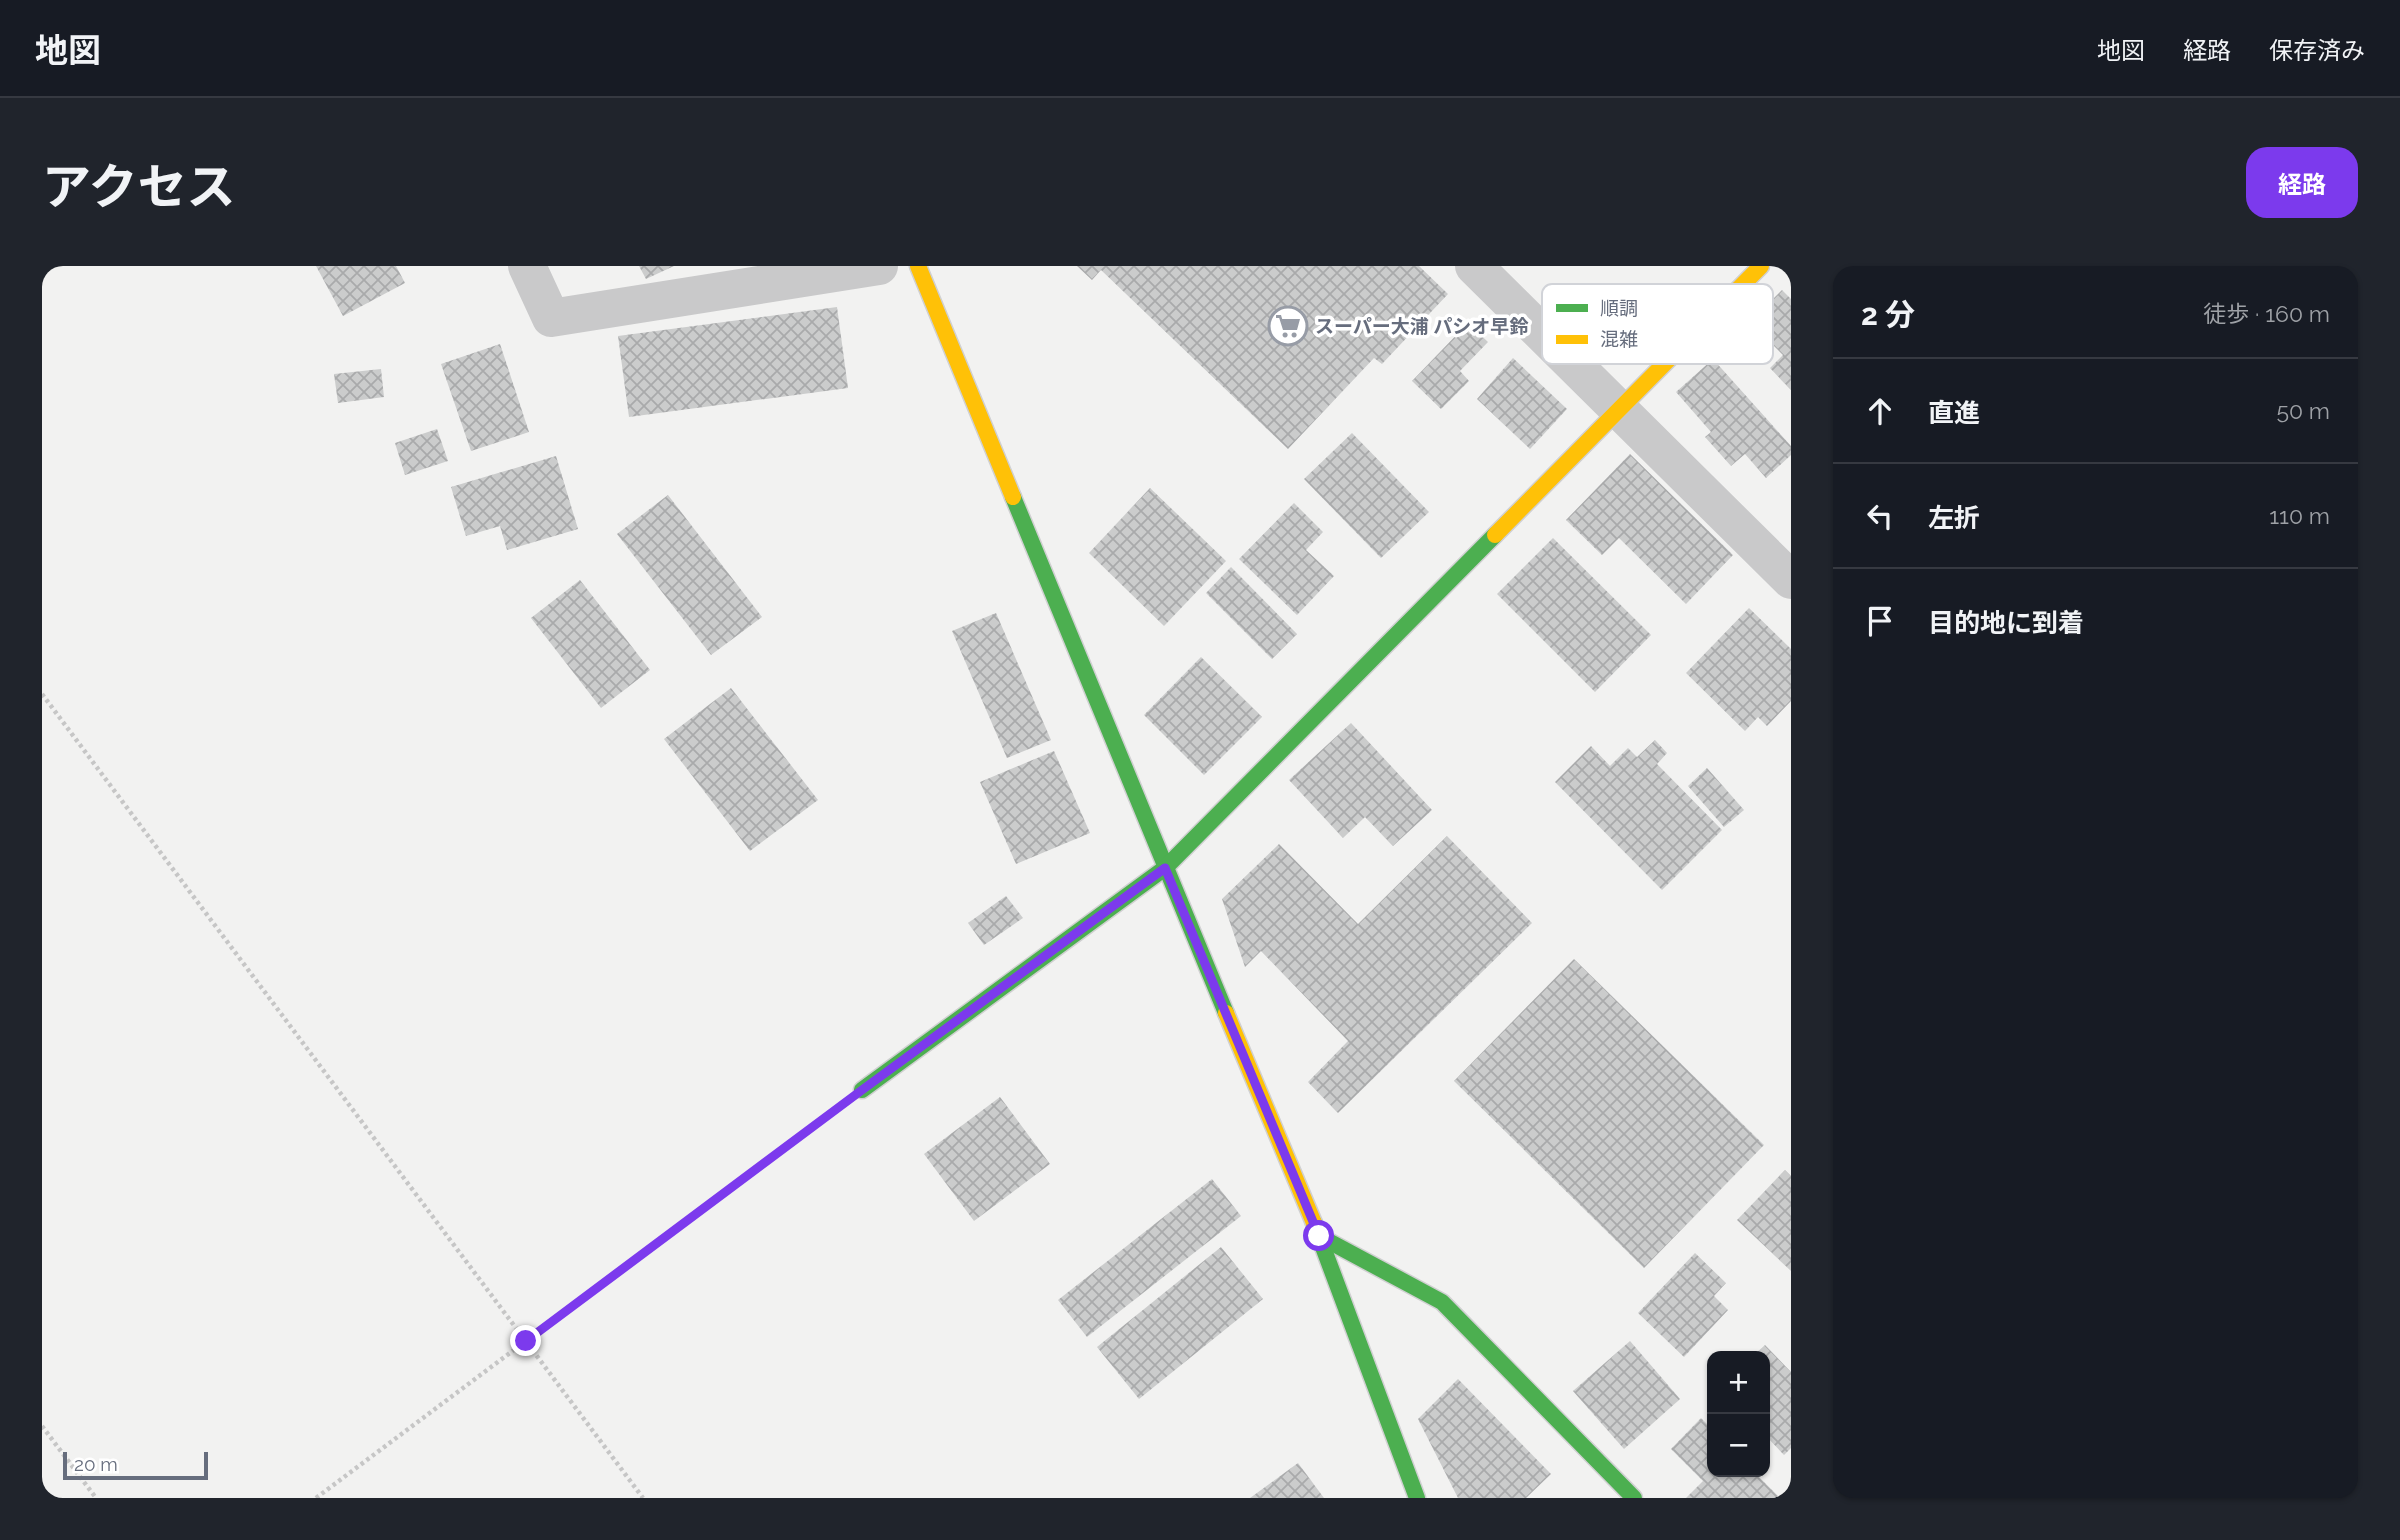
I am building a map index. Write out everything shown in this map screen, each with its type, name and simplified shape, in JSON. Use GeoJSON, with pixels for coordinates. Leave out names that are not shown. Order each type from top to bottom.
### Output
{"type":"FeatureCollection","features":[{"type":"Feature","properties":{"kind":"street"},"geometry":{"type":"LineString","coordinates":[[527,266],[551,318],[879,266]]}},
{"type":"Feature","properties":{"kind":"street"},"geometry":{"type":"LineString","coordinates":[[918,266],[1319,1236],[1417,1498]]}},
{"type":"Feature","properties":{"kind":"street"},"geometry":{"type":"LineString","coordinates":[[1474,266],[1542,333]]}},
{"type":"Feature","properties":{"kind":"street"},"geometry":{"type":"LineString","coordinates":[[1743,284],[1761,266]]}},
{"type":"Feature","properties":{"kind":"street"},"geometry":{"type":"LineString","coordinates":[[1573,364],[1791,580]]}},
{"type":"Feature","properties":{"kind":"street"},"geometry":{"type":"LineString","coordinates":[[862,1090],[1165,868],[1664,364]]}},
{"type":"Feature","properties":{"kind":"street"},"geometry":{"type":"LineString","coordinates":[[1319,1236],[1442,1301],[1634,1498]]}},
{"type":"Feature","properties":{"kind":"path"},"geometry":{"type":"LineString","coordinates":[[42,694],[643,1498]]}},
{"type":"Feature","properties":{"kind":"path"},"geometry":{"type":"LineString","coordinates":[[316,1498],[862,1090]]}},
{"type":"Feature","properties":{"kind":"path"},"geometry":{"type":"LineString","coordinates":[[42,1426],[96,1498]]}},
{"type":"Feature","properties":{"kind":"building"},"geometry":{"type":"Polygon","coordinates":[[[316,266],[396,266],[405,283],[343,316],[316,266]]]}},
{"type":"Feature","properties":{"kind":"building"},"geometry":{"type":"Polygon","coordinates":[[[639,266],[674,266],[646,279],[639,266]]]}},
{"type":"Feature","properties":{"kind":"building","name":"スーパー大浦 パシオ早鈴"},"geometry":{"type":"Polygon","coordinates":[[[1077,266],[1419,266],[1448,294],[1382,364],[1374,358],[1288,449],[1101,270],[1092,280],[1077,266]]]}},
{"type":"Feature","properties":{"kind":"building"},"geometry":{"type":"Polygon","coordinates":[[[1782,290],[1791,299],[1791,390],[1770,368],[1783,355],[1773,345],[1773,299],[1782,290]]]}},
{"type":"Feature","properties":{"kind":"building"},"geometry":{"type":"Polygon","coordinates":[[[837,307],[848,388],[629,417],[618,336],[837,307]]]}},
{"type":"Feature","properties":{"kind":"building"},"geometry":{"type":"Polygon","coordinates":[[[1468,323],[1488,342],[1460,371],[1469,381],[1441,409],[1412,381],[1468,323]]]}},
{"type":"Feature","properties":{"kind":"building"},"geometry":{"type":"Polygon","coordinates":[[[500,344],[529,432],[471,451],[441,364],[500,344]]]}},
{"type":"Feature","properties":{"kind":"building"},"geometry":{"type":"Polygon","coordinates":[[[1513,358],[1567,409],[1530,449],[1477,399],[1513,358]]]}},
{"type":"Feature","properties":{"kind":"building"},"geometry":{"type":"Polygon","coordinates":[[[1707,364],[1717,364],[1791,446],[1791,455],[1766,478],[1745,454],[1731,466],[1705,437],[1711,432],[1676,392],[1707,364]]]}},
{"type":"Feature","properties":{"kind":"building"},"geometry":{"type":"Polygon","coordinates":[[[381,369],[384,397],[338,403],[334,374],[381,369]]]}},
{"type":"Feature","properties":{"kind":"building"},"geometry":{"type":"Polygon","coordinates":[[[437,429],[448,461],[405,475],[395,443],[437,429]]]}},
{"type":"Feature","properties":{"kind":"building"},"geometry":{"type":"Polygon","coordinates":[[[1352,433],[1429,512],[1381,558],[1304,479],[1352,433]]]}},
{"type":"Feature","properties":{"kind":"building"},"geometry":{"type":"Polygon","coordinates":[[[1630,454],[1733,555],[1686,604],[1619,538],[1602,555],[1566,520],[1630,454]]]}},
{"type":"Feature","properties":{"kind":"building"},"geometry":{"type":"Polygon","coordinates":[[[556,456],[578,529],[507,550],[500,526],[466,536],[451,487],[556,456]]]}},
{"type":"Feature","properties":{"kind":"building"},"geometry":{"type":"Polygon","coordinates":[[[1150,488],[1226,561],[1164,626],[1089,553],[1150,488]]]}},
{"type":"Feature","properties":{"kind":"building"},"geometry":{"type":"Polygon","coordinates":[[[668,495],[762,617],[711,655],[617,534],[668,495]]]}},
{"type":"Feature","properties":{"kind":"building"},"geometry":{"type":"Polygon","coordinates":[[[1294,503],[1323,532],[1306,550],[1334,576],[1297,615],[1239,559],[1294,503]]]}},
{"type":"Feature","properties":{"kind":"building"},"geometry":{"type":"Polygon","coordinates":[[[1553,538],[1651,635],[1595,692],[1497,594],[1553,538]]]}},
{"type":"Feature","properties":{"kind":"building"},"geometry":{"type":"Polygon","coordinates":[[[1231,567],[1297,634],[1272,659],[1206,593],[1231,567]]]}},
{"type":"Feature","properties":{"kind":"building"},"geometry":{"type":"Polygon","coordinates":[[[580,580],[650,670],[601,708],[531,618],[580,580]]]}},
{"type":"Feature","properties":{"kind":"building"},"geometry":{"type":"Polygon","coordinates":[[[1749,608],[1791,649],[1791,701],[1767,726],[1758,717],[1745,731],[1686,673],[1749,608]]]}},
{"type":"Feature","properties":{"kind":"building"},"geometry":{"type":"Polygon","coordinates":[[[996,613],[1051,740],[1007,758],[952,631],[996,613]]]}},
{"type":"Feature","properties":{"kind":"building"},"geometry":{"type":"Polygon","coordinates":[[[1201,657],[1262,717],[1204,775],[1144,715],[1201,657]]]}},
{"type":"Feature","properties":{"kind":"building"},"geometry":{"type":"Polygon","coordinates":[[[731,688],[818,800],[750,851],[664,739],[731,688]]]}},
{"type":"Feature","properties":{"kind":"building"},"geometry":{"type":"Polygon","coordinates":[[[1351,723],[1432,810],[1393,846],[1365,817],[1343,838],[1289,780],[1351,723]]]}},
{"type":"Feature","properties":{"kind":"building"},"geometry":{"type":"Polygon","coordinates":[[[1655,740],[1667,753],[1657,764],[1722,830],[1662,890],[1555,782],[1591,746],[1610,766],[1628,748],[1637,757],[1655,740]]]}},
{"type":"Feature","properties":{"kind":"building"},"geometry":{"type":"Polygon","coordinates":[[[1054,751],[1090,833],[1016,864],[980,782],[1054,751]]]}},
{"type":"Feature","properties":{"kind":"building"},"geometry":{"type":"Polygon","coordinates":[[[1707,768],[1744,810],[1724,827],[1688,786],[1707,768]]]}},
{"type":"Feature","properties":{"kind":"building"},"geometry":{"type":"Polygon","coordinates":[[[1447,836],[1532,923],[1338,1113],[1308,1082],[1348,1041],[1261,951],[1245,967],[1222,899],[1279,844],[1358,924],[1447,836]]]}},
{"type":"Feature","properties":{"kind":"building"},"geometry":{"type":"Polygon","coordinates":[[[1006,896],[1023,918],[984,945],[968,923],[1006,896]]]}},
{"type":"Feature","properties":{"kind":"building"},"geometry":{"type":"Polygon","coordinates":[[[1574,959],[1764,1145],[1644,1268],[1454,1081],[1574,959]]]}},
{"type":"Feature","properties":{"kind":"building"},"geometry":{"type":"Polygon","coordinates":[[[1000,1097],[1050,1164],[974,1221],[924,1154],[1000,1097]]]}},
{"type":"Feature","properties":{"kind":"building"},"geometry":{"type":"Polygon","coordinates":[[[1785,1170],[1791,1176],[1791,1271],[1737,1220],[1785,1170]]]}},
{"type":"Feature","properties":{"kind":"building"},"geometry":{"type":"Polygon","coordinates":[[[1212,1179],[1241,1216],[1087,1337],[1058,1300],[1212,1179]]]}},
{"type":"Feature","properties":{"kind":"building"},"geometry":{"type":"Polygon","coordinates":[[[1221,1247],[1263,1299],[1139,1399],[1097,1347],[1221,1247]]]}},
{"type":"Feature","properties":{"kind":"building"},"geometry":{"type":"Polygon","coordinates":[[[1695,1253],[1726,1283],[1714,1296],[1728,1310],[1684,1357],[1638,1313],[1695,1253]]]}},
{"type":"Feature","properties":{"kind":"building"},"geometry":{"type":"Polygon","coordinates":[[[1630,1341],[1680,1399],[1624,1449],[1573,1391],[1630,1341]]]}},
{"type":"Feature","properties":{"kind":"building"},"geometry":{"type":"Polygon","coordinates":[[[1765,1345],[1791,1372],[1791,1448],[1784,1455],[1770,1440],[1770,1351],[1758,1351],[1765,1345]]]}},
{"type":"Feature","properties":{"kind":"building"},"geometry":{"type":"Polygon","coordinates":[[[1458,1379],[1551,1474],[1526,1498],[1458,1498],[1418,1419],[1458,1379]]]}},
{"type":"Feature","properties":{"kind":"building"},"geometry":{"type":"Polygon","coordinates":[[[1701,1418],[1707,1424],[1707,1477],[1759,1477],[1780,1498],[1686,1498],[1703,1481],[1671,1449],[1701,1418]]]}},
{"type":"Feature","properties":{"kind":"building"},"geometry":{"type":"Polygon","coordinates":[[[1298,1463],[1324,1498],[1250,1498],[1298,1463]]]}},
{"type":"Feature","properties":{"kind":"traffic: fast"},"geometry":{"type":"LineString","coordinates":[[1013,497],[1226,1013]]}},
{"type":"Feature","properties":{"kind":"traffic: fast"},"geometry":{"type":"LineString","coordinates":[[862,1090],[1165,868],[1495,535]]}},
{"type":"Feature","properties":{"kind":"traffic: fast"},"geometry":{"type":"LineString","coordinates":[[1314,1223],[1417,1498]]}},
{"type":"Feature","properties":{"kind":"traffic: fast"},"geometry":{"type":"LineString","coordinates":[[1319,1236],[1442,1302],[1634,1498]]}},
{"type":"Feature","properties":{"kind":"traffic: slow"},"geometry":{"type":"LineString","coordinates":[[918,266],[1013,497]]}},
{"type":"Feature","properties":{"kind":"traffic: slow"},"geometry":{"type":"LineString","coordinates":[[1743,284],[1761,266]]}},
{"type":"Feature","properties":{"kind":"traffic: slow"},"geometry":{"type":"LineString","coordinates":[[1495,535],[1664,364]]}},
{"type":"Feature","properties":{"kind":"traffic: slow"},"geometry":{"type":"LineString","coordinates":[[1226,1013],[1314,1223]]}},
{"type":"Feature","properties":{"kind":"place","name":"スーパー大浦 パシオ早鈴"},"geometry":{"type":"Point","coordinates":[1288,326]}},
{"type":"Feature","properties":{"kind":"route"},"geometry":{"type":"LineString","coordinates":[[526,1341],[1165,868],[1319,1236]]}}]}
